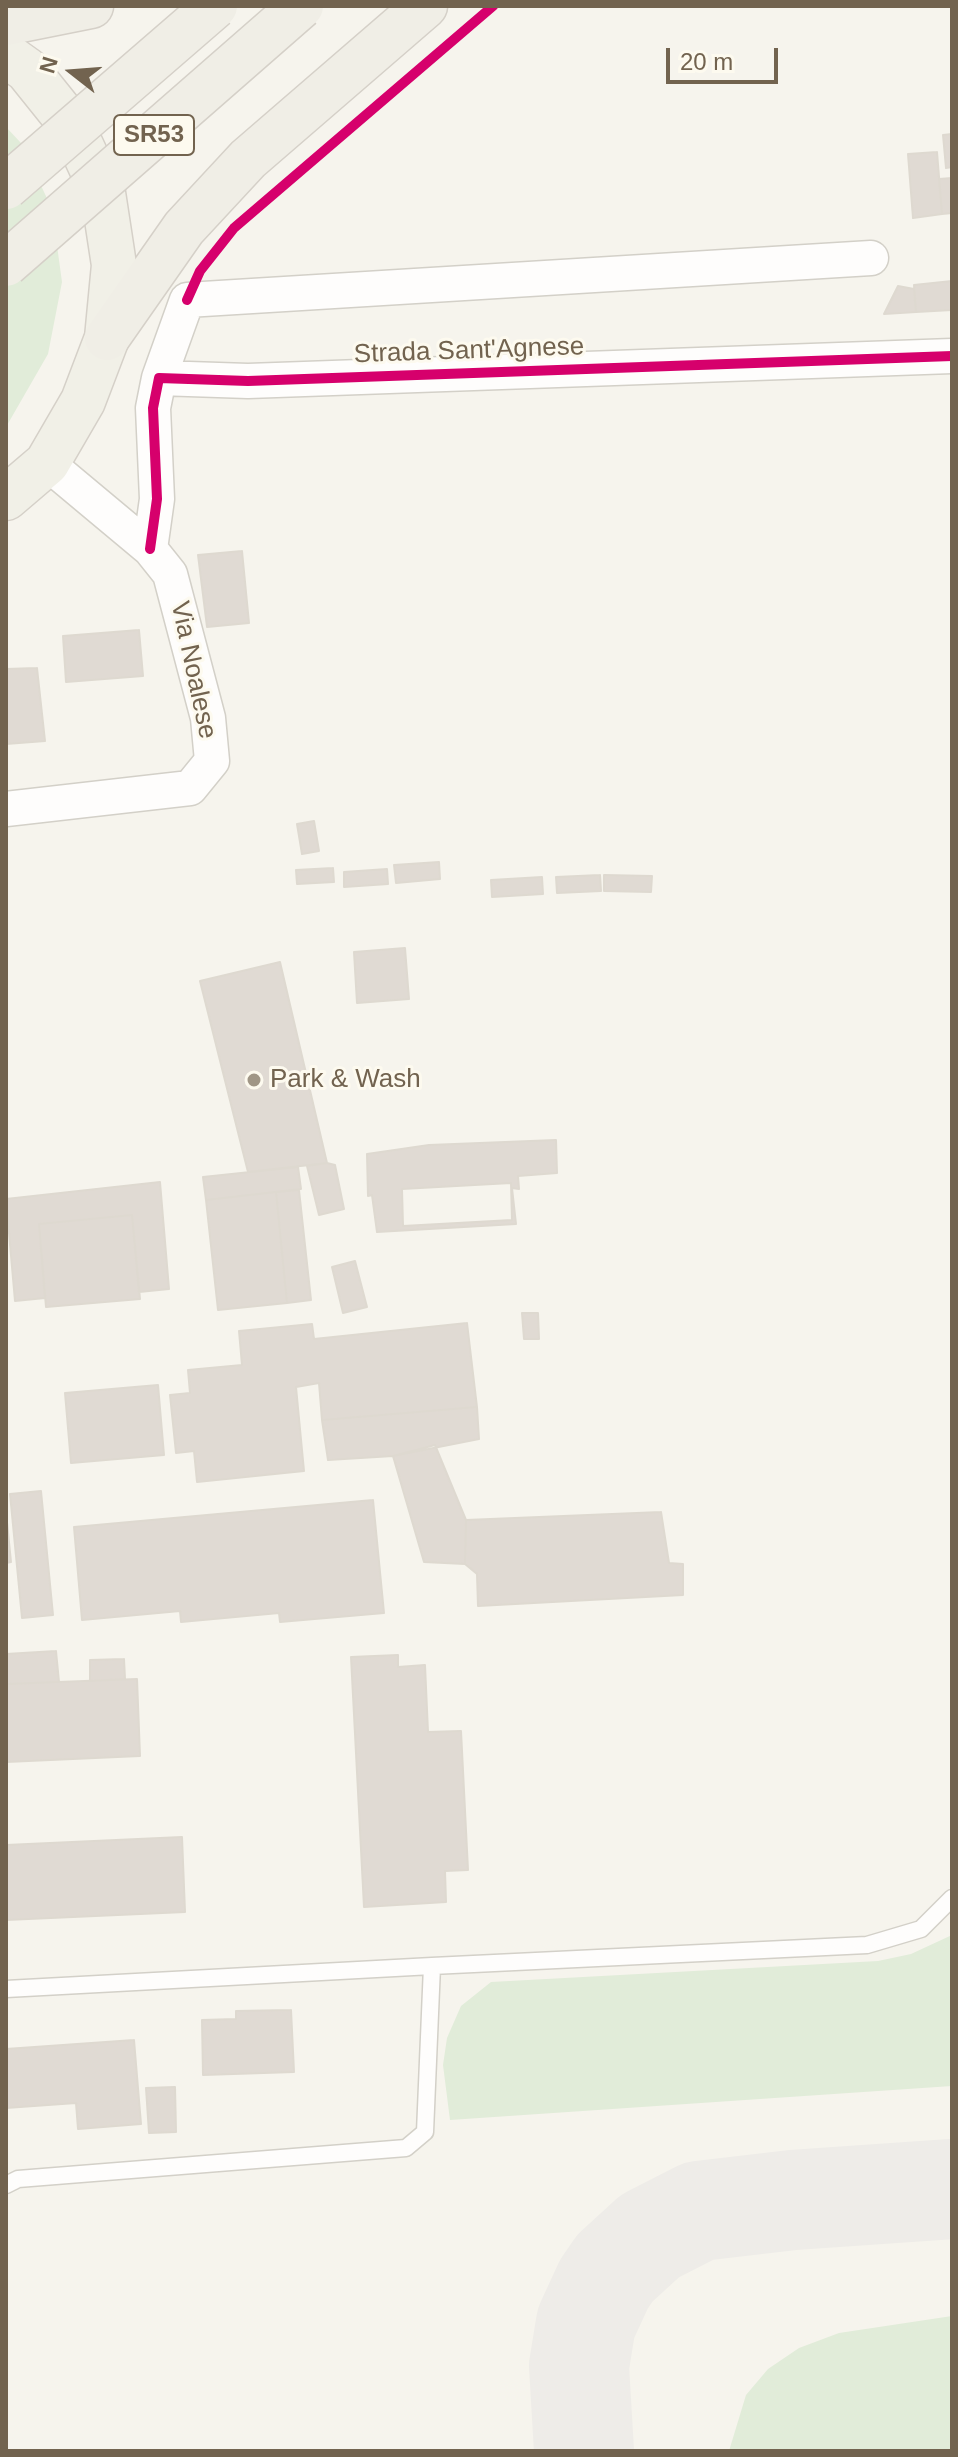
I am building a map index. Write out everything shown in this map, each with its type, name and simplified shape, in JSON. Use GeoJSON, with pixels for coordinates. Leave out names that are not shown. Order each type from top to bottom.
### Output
{"type":"FeatureCollection","features":[{"type":"Feature","properties":{"kind":"highway"},"geometry":{"type":"LineString","coordinates":[[6,23],[91,6]]}},
{"type":"Feature","properties":{"kind":"highway","name":"SR53"},"geometry":{"type":"LineString","coordinates":[[6,187],[215,6]]}},
{"type":"Feature","properties":{"kind":"highway","name":"SR53"},"geometry":{"type":"LineString","coordinates":[[6,264],[301,6]]}},
{"type":"Feature","properties":{"kind":"highway"},"geometry":{"type":"LineString","coordinates":[[107,338],[184,228],[248,159],[425,6]]}},
{"type":"Feature","properties":{"kind":"main road"},"geometry":{"type":"LineString","coordinates":[[6,55],[27,70],[72,126],[103,193],[114,265],[107,338],[83,401],[47,463],[6,498]]}},
{"type":"Feature","properties":{"kind":"street"},"geometry":{"type":"LineString","coordinates":[[150,549],[157,499],[153,408],[159,378],[187,300],[871,258]]}},
{"type":"Feature","properties":{"kind":"street","name":"Strada Sant'Agnese"},"geometry":{"type":"LineString","coordinates":[[159,378],[248,381],[952,356]]}},
{"type":"Feature","properties":{"kind":"street","name":"Via Noalese"},"geometry":{"type":"LineString","coordinates":[[6,809],[190,788],[212,761],[208,718],[189,634],[170,574],[150,549],[47,463]]}},
{"type":"Feature","properties":{"kind":"lane"},"geometry":{"type":"LineString","coordinates":[[6,1989],[867,1945],[921,1929],[952,1898]]}},
{"type":"Feature","properties":{"kind":"lane"},"geometry":{"type":"LineString","coordinates":[[6,2185],[18,2179],[406,2148],[425,2132],[427,2118],[432,1966]]}},
{"type":"Feature","properties":{"kind":"green space"},"geometry":{"type":"Polygon","coordinates":[[[6,127],[21,143],[52,209],[62,282],[48,354],[6,427],[6,127]]]}},
{"type":"Feature","properties":{"kind":"green space"},"geometry":{"type":"Polygon","coordinates":[[[952,1935],[952,2086],[450,2120],[443,2065],[447,2038],[461,2006],[491,1982],[878,1961],[911,1954],[952,1935]]]}},
{"type":"Feature","properties":{"kind":"green space"},"geometry":{"type":"Polygon","coordinates":[[[952,2316],[952,2451],[729,2451],[746,2395],[768,2369],[799,2348],[839,2333],[952,2316]]]}},
{"type":"Feature","properties":{"kind":"building"},"geometry":{"type":"Polygon","coordinates":[[[952,134],[952,167],[946,168],[943,135],[952,134]]]}},
{"type":"Feature","properties":{"kind":"building"},"geometry":{"type":"Polygon","coordinates":[[[937,152],[942,214],[913,218],[908,154],[937,152]]]}},
{"type":"Feature","properties":{"kind":"building"},"geometry":{"type":"Polygon","coordinates":[[[952,178],[952,213],[942,214],[939,179],[952,178]]]}},
{"type":"Feature","properties":{"kind":"building"},"geometry":{"type":"Polygon","coordinates":[[[952,281],[952,310],[916,312],[914,285],[952,281]]]}},
{"type":"Feature","properties":{"kind":"building"},"geometry":{"type":"Polygon","coordinates":[[[898,286],[914,289],[916,312],[884,314],[898,286]]]}},
{"type":"Feature","properties":{"kind":"building"},"geometry":{"type":"Polygon","coordinates":[[[242,551],[249,623],[207,627],[198,555],[242,551]]]}},
{"type":"Feature","properties":{"kind":"building"},"geometry":{"type":"Polygon","coordinates":[[[139,630],[143,676],[66,682],[63,636],[139,630]]]}},
{"type":"Feature","properties":{"kind":"building"},"geometry":{"type":"Polygon","coordinates":[[[37,668],[45,741],[6,744],[6,669],[37,668]]]}},
{"type":"Feature","properties":{"kind":"building"},"geometry":{"type":"Polygon","coordinates":[[[314,821],[319,851],[302,854],[297,824],[314,821]]]}},
{"type":"Feature","properties":{"kind":"building"},"geometry":{"type":"Polygon","coordinates":[[[439,862],[440,879],[396,883],[394,865],[439,862]]]}},
{"type":"Feature","properties":{"kind":"building"},"geometry":{"type":"Polygon","coordinates":[[[333,868],[334,882],[297,884],[296,870],[333,868]]]}},
{"type":"Feature","properties":{"kind":"building"},"geometry":{"type":"Polygon","coordinates":[[[387,869],[388,884],[344,887],[344,872],[387,869]]]}},
{"type":"Feature","properties":{"kind":"building"},"geometry":{"type":"Polygon","coordinates":[[[600,875],[601,891],[557,893],[556,877],[600,875]]]}},
{"type":"Feature","properties":{"kind":"building"},"geometry":{"type":"Polygon","coordinates":[[[604,875],[652,876],[651,892],[604,891],[604,875]]]}},
{"type":"Feature","properties":{"kind":"building"},"geometry":{"type":"Polygon","coordinates":[[[542,877],[543,894],[492,897],[491,880],[542,877]]]}},
{"type":"Feature","properties":{"kind":"building"},"geometry":{"type":"Polygon","coordinates":[[[405,948],[409,999],[357,1003],[354,952],[405,948]]]}},
{"type":"Feature","properties":{"kind":"building"},"geometry":{"type":"Polygon","coordinates":[[[280,962],[327,1163],[248,1172],[200,981],[280,962]]]}},
{"type":"Feature","properties":{"kind":"building"},"geometry":{"type":"Polygon","coordinates":[[[556,1140],[557,1173],[518,1176],[519,1189],[512,1188],[516,1224],[377,1232],[372,1195],[368,1196],[367,1154],[429,1145],[556,1140]]]}},
{"type":"Feature","properties":{"kind":"building"},"geometry":{"type":"Polygon","coordinates":[[[335,1165],[344,1209],[319,1215],[307,1166],[335,1165]]]}},
{"type":"Feature","properties":{"kind":"building"},"geometry":{"type":"Polygon","coordinates":[[[298,1167],[301,1189],[206,1200],[203,1177],[298,1167]]]}},
{"type":"Feature","properties":{"kind":"building"},"geometry":{"type":"Polygon","coordinates":[[[160,1182],[169,1289],[139,1292],[132,1215],[39,1224],[45,1298],[15,1301],[6,1199],[160,1182]]]}},
{"type":"Feature","properties":{"kind":"building"},"geometry":{"type":"Polygon","coordinates":[[[511,1183],[512,1220],[403,1226],[402,1189],[511,1183]]]}},
{"type":"Feature","properties":{"kind":"building"},"geometry":{"type":"Polygon","coordinates":[[[299,1190],[311,1300],[287,1303],[276,1192],[299,1190]]]}},
{"type":"Feature","properties":{"kind":"building"},"geometry":{"type":"Polygon","coordinates":[[[276,1192],[287,1303],[218,1310],[206,1200],[276,1192]]]}},
{"type":"Feature","properties":{"kind":"building"},"geometry":{"type":"Polygon","coordinates":[[[132,1215],[140,1299],[46,1307],[39,1224],[132,1215]]]}},
{"type":"Feature","properties":{"kind":"building"},"geometry":{"type":"Polygon","coordinates":[[[355,1261],[367,1307],[343,1313],[332,1267],[355,1261]]]}},
{"type":"Feature","properties":{"kind":"building"},"geometry":{"type":"Polygon","coordinates":[[[522,1313],[538,1313],[539,1339],[524,1339],[522,1313]]]}},
{"type":"Feature","properties":{"kind":"building"},"geometry":{"type":"Polygon","coordinates":[[[467,1323],[477,1407],[322,1420],[319,1383],[296,1387],[304,1471],[197,1482],[194,1451],[176,1453],[170,1395],[190,1393],[188,1370],[242,1365],[239,1331],[312,1324],[314,1339],[467,1323]]]}},
{"type":"Feature","properties":{"kind":"building"},"geometry":{"type":"Polygon","coordinates":[[[158,1385],[164,1455],[71,1463],[65,1393],[158,1385]]]}},
{"type":"Feature","properties":{"kind":"building"},"geometry":{"type":"Polygon","coordinates":[[[477,1407],[479,1439],[393,1456],[328,1460],[322,1420],[477,1407]]]}},
{"type":"Feature","properties":{"kind":"building"},"geometry":{"type":"Polygon","coordinates":[[[435,1445],[466,1520],[465,1564],[424,1562],[393,1456],[435,1445]]]}},
{"type":"Feature","properties":{"kind":"building"},"geometry":{"type":"Polygon","coordinates":[[[41,1491],[53,1615],[22,1618],[10,1494],[41,1491]]]}},
{"type":"Feature","properties":{"kind":"building"},"geometry":{"type":"Polygon","coordinates":[[[373,1500],[384,1613],[280,1622],[279,1613],[181,1622],[180,1611],[82,1620],[74,1527],[373,1500]]]}},
{"type":"Feature","properties":{"kind":"building"},"geometry":{"type":"Polygon","coordinates":[[[6,1512],[11,1562],[6,1563],[6,1512]]]}},
{"type":"Feature","properties":{"kind":"building"},"geometry":{"type":"Polygon","coordinates":[[[661,1512],[669,1563],[683,1564],[683,1595],[478,1606],[477,1574],[465,1564],[466,1520],[661,1512]]]}},
{"type":"Feature","properties":{"kind":"building"},"geometry":{"type":"Polygon","coordinates":[[[56,1651],[59,1682],[6,1684],[6,1654],[56,1651]]]}},
{"type":"Feature","properties":{"kind":"building"},"geometry":{"type":"Polygon","coordinates":[[[398,1655],[398,1667],[425,1665],[428,1732],[461,1731],[468,1870],[445,1871],[446,1902],[364,1907],[351,1657],[398,1655]]]}},
{"type":"Feature","properties":{"kind":"building"},"geometry":{"type":"Polygon","coordinates":[[[124,1659],[125,1679],[90,1681],[90,1660],[124,1659]]]}},
{"type":"Feature","properties":{"kind":"building"},"geometry":{"type":"Polygon","coordinates":[[[137,1679],[140,1756],[6,1762],[6,1684],[137,1679]]]}},
{"type":"Feature","properties":{"kind":"building"},"geometry":{"type":"Polygon","coordinates":[[[182,1837],[185,1912],[6,1920],[6,1845],[182,1837]]]}},
{"type":"Feature","properties":{"kind":"building"},"geometry":{"type":"Polygon","coordinates":[[[291,2010],[294,2072],[203,2075],[202,2020],[236,2019],[236,2011],[291,2010]]]}},
{"type":"Feature","properties":{"kind":"building"},"geometry":{"type":"Polygon","coordinates":[[[134,2040],[141,2124],[78,2129],[76,2103],[6,2108],[6,2049],[134,2040]]]}},
{"type":"Feature","properties":{"kind":"building"},"geometry":{"type":"Polygon","coordinates":[[[175,2087],[176,2132],[149,2133],[146,2088],[175,2087]]]}},
{"type":"Feature","properties":{"kind":"taxiway"},"geometry":{"type":"LineString","coordinates":[[584,2451],[579,2366],[586,2323],[615,2268],[650,2236],[699,2211],[793,2200],[952,2189]]}},
{"type":"Feature","properties":{"kind":"cycle path"},"geometry":{"type":"LineString","coordinates":[[187,300],[200,271],[234,228],[493,6]]}},
{"type":"Feature","properties":{"kind":"cycle path"},"geometry":{"type":"LineString","coordinates":[[150,549],[157,499],[153,408],[159,378],[248,381],[952,356]]}},
{"type":"Feature","properties":{"kind":"place","name":"Park & Wash"},"geometry":{"type":"Point","coordinates":[254,1080]}}]}
